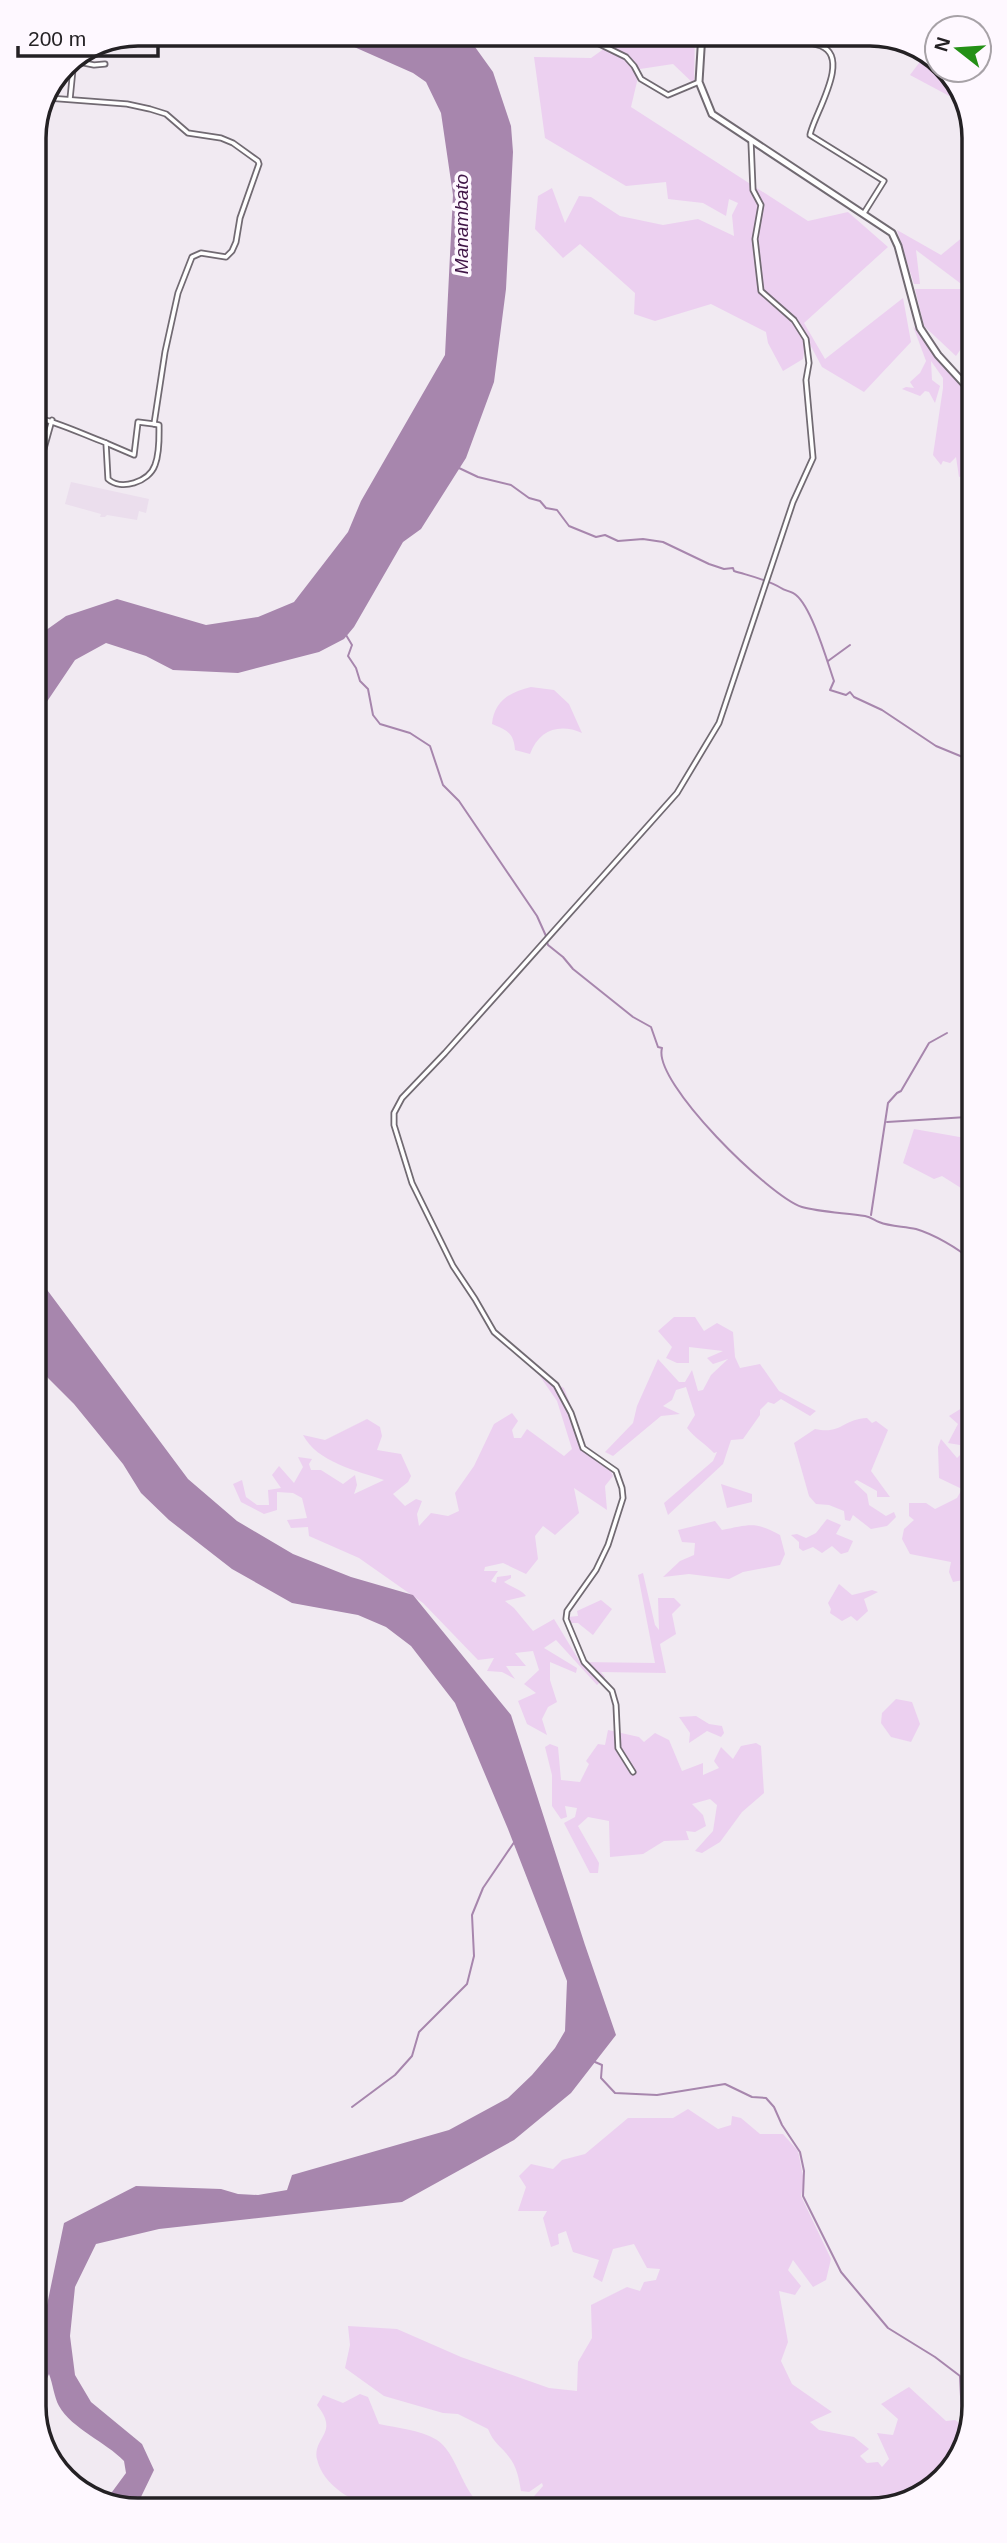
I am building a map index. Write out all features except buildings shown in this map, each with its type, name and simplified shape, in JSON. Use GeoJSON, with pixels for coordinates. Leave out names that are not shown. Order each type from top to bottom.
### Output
{"type":"FeatureCollection","features":[{"type":"Feature","properties":{"kind":"main road"},"geometry":{"type":"LineString","coordinates":[[701,46],[699,82],[712,114],[892,233],[920,328],[938,355],[962,381]]}},
{"type":"Feature","properties":{"kind":"street"},"geometry":{"type":"LineString","coordinates":[[604,46],[626,57],[641,79],[668,95],[699,82]]}},
{"type":"Feature","properties":{"kind":"street"},"geometry":{"type":"LineString","coordinates":[[821,46],[831,53],[833,66],[827,95],[810,135],[884,181],[864,213]]}},
{"type":"Feature","properties":{"kind":"street"},"geometry":{"type":"LineString","coordinates":[[84,63],[105,64]]}},
{"type":"Feature","properties":{"kind":"street"},"geometry":{"type":"LineString","coordinates":[[70,99],[73,71]]}},
{"type":"Feature","properties":{"kind":"street"},"geometry":{"type":"LineString","coordinates":[[54,98],[127,104],[166,114],[188,133],[207,135],[233,144],[259,164],[240,218],[232,251],[226,257],[201,253],[192,257],[178,293],[165,352],[154,424]]}},
{"type":"Feature","properties":{"kind":"street"},"geometry":{"type":"LineString","coordinates":[[633,1772],[618,1748],[616,1705],[612,1691],[584,1662],[566,1619],[567,1611],[596,1570],[615,1525],[623,1498],[616,1471],[583,1448],[571,1413],[556,1385],[494,1332],[453,1266],[412,1183],[394,1125],[394,1113],[402,1098],[677,793],[719,723],[793,502],[813,458],[806,380],[809,362],[806,339],[794,320],[761,291],[755,239],[761,205],[754,190],[751,142]]}},
{"type":"Feature","properties":{"kind":"street"},"geometry":{"type":"LineString","coordinates":[[46,420],[52,421],[62,427],[106,443],[134,455],[138,422],[159,425],[155,467],[141,480],[126,486],[114,485],[108,479],[106,443]]}},
{"type":"Feature","properties":{"kind":"street"},"geometry":{"type":"LineString","coordinates":[[46,442],[52,421]]}},
{"type":"Feature","properties":{"kind":"shaded area"},"geometry":{"type":"Polygon","coordinates":[[[608,46],[695,46],[694,84],[673,64],[640,69],[631,107],[808,221],[848,212],[888,247],[804,323],[825,359],[903,298],[911,342],[864,392],[822,367],[806,337],[803,359],[783,371],[768,343],[766,332],[711,304],[655,321],[634,314],[635,293],[580,244],[563,258],[535,229],[538,196],[552,188],[565,223],[579,196],[591,197],[620,216],[663,225],[698,219],[734,236],[732,215],[738,203],[729,199],[726,216],[703,203],[668,199],[666,182],[626,186],[545,138],[534,57],[591,58],[608,46]]]}},
{"type":"Feature","properties":{"kind":"shaded area"},"geometry":{"type":"Polygon","coordinates":[[[921,61],[923,62],[923,82],[910,75],[921,61]]]}},
{"type":"Feature","properties":{"kind":"shaded area"},"geometry":{"type":"Polygon","coordinates":[[[927,84],[944,84],[952,98],[927,84]]]}},
{"type":"Feature","properties":{"kind":"shaded area"},"geometry":{"type":"Polygon","coordinates":[[[897,230],[941,255],[962,238],[962,284],[916,250],[920,284],[914,284],[897,230]]]}},
{"type":"Feature","properties":{"kind":"shaded area"},"geometry":{"type":"Polygon","coordinates":[[[915,289],[962,289],[962,347],[956,356],[924,326],[915,289]]]}},
{"type":"Feature","properties":{"kind":"shaded area"},"geometry":{"type":"Polygon","coordinates":[[[913,326],[962,385],[962,476],[959,477],[956,457],[950,463],[943,461],[941,465],[933,455],[943,378],[931,361],[932,380],[940,386],[935,403],[929,392],[925,391],[920,396],[902,389],[914,388],[910,382],[920,373],[926,361],[913,326]]]}},
{"type":"Feature","properties":{"kind":"shaded area"},"geometry":{"type":"Polygon","coordinates":[[[71,482],[149,499],[146,513],[139,511],[137,520],[107,515],[100,517],[101,514],[65,504],[71,482]]]}},
{"type":"Feature","properties":{"kind":"shaded area"},"geometry":{"type":"Polygon","coordinates":[[[531,687],[554,690],[569,704],[582,733],[558,729],[544,734],[530,754],[515,750],[509,733],[492,724],[493,716],[504,699],[531,687]]]}},
{"type":"Feature","properties":{"kind":"shaded area"},"geometry":{"type":"Polygon","coordinates":[[[914,1129],[962,1137],[962,1188],[942,1176],[934,1179],[903,1163],[914,1129]]]}},
{"type":"Feature","properties":{"kind":"shaded area"},"geometry":{"type":"Polygon","coordinates":[[[674,1317],[695,1317],[704,1331],[717,1323],[733,1332],[735,1357],[740,1368],[760,1364],[779,1391],[816,1411],[810,1416],[781,1399],[774,1404],[768,1402],[760,1410],[760,1415],[743,1439],[731,1440],[723,1464],[668,1515],[664,1503],[713,1461],[717,1452],[714,1453],[687,1428],[695,1415],[686,1387],[676,1390],[672,1400],[663,1406],[680,1414],[661,1416],[613,1456],[605,1452],[633,1423],[637,1406],[658,1359],[679,1382],[685,1382],[692,1370],[698,1391],[703,1390],[711,1375],[728,1359],[713,1364],[707,1358],[723,1351],[689,1347],[689,1363],[677,1363],[666,1358],[672,1347],[658,1331],[674,1317]]]}},
{"type":"Feature","properties":{"kind":"shaded area"},"geometry":{"type":"Polygon","coordinates":[[[539,1375],[564,1388],[574,1414],[581,1450],[610,1469],[613,1476],[605,1486],[607,1510],[574,1488],[579,1513],[555,1535],[543,1526],[535,1536],[538,1559],[526,1574],[503,1563],[485,1567],[484,1571],[498,1571],[491,1581],[496,1583],[497,1577],[511,1575],[511,1578],[504,1582],[526,1596],[505,1601],[533,1631],[554,1619],[580,1662],[655,1663],[638,1575],[643,1573],[655,1625],[659,1630],[658,1598],[674,1598],[681,1605],[672,1614],[676,1634],[660,1644],[666,1673],[601,1672],[605,1677],[597,1685],[556,1640],[544,1648],[577,1668],[576,1673],[550,1662],[550,1680],[557,1702],[548,1707],[542,1719],[547,1735],[527,1724],[518,1701],[536,1693],[524,1684],[539,1670],[533,1651],[515,1653],[526,1666],[506,1666],[515,1679],[502,1672],[487,1671],[494,1658],[478,1660],[423,1603],[359,1558],[309,1536],[308,1527],[291,1528],[287,1520],[307,1518],[302,1498],[293,1493],[277,1492],[277,1510],[264,1514],[241,1502],[233,1484],[242,1480],[246,1497],[257,1505],[269,1505],[268,1490],[281,1488],[272,1475],[279,1466],[294,1483],[303,1467],[298,1457],[312,1459],[309,1464],[311,1470],[321,1470],[343,1484],[355,1475],[357,1485],[354,1494],[384,1480],[328,1459],[309,1444],[303,1435],[325,1440],[367,1419],[380,1427],[382,1436],[377,1450],[401,1454],[411,1476],[408,1482],[393,1494],[405,1506],[416,1499],[422,1501],[417,1514],[419,1526],[431,1513],[448,1516],[459,1511],[455,1493],[474,1466],[494,1424],[512,1413],[518,1421],[512,1430],[514,1438],[521,1438],[527,1429],[564,1456],[572,1449],[557,1401],[539,1375]]]}},
{"type":"Feature","properties":{"kind":"shaded area"},"geometry":{"type":"Polygon","coordinates":[[[962,1408],[962,1489],[939,1478],[938,1447],[941,1439],[957,1458],[960,1455],[960,1445],[948,1443],[958,1424],[949,1416],[962,1408]]]}},
{"type":"Feature","properties":{"kind":"shaded area"},"geometry":{"type":"Polygon","coordinates":[[[867,1418],[888,1430],[871,1471],[890,1497],[877,1497],[877,1491],[857,1480],[854,1482],[867,1494],[869,1505],[886,1516],[894,1512],[896,1517],[887,1526],[871,1529],[853,1515],[850,1521],[845,1520],[844,1511],[829,1505],[816,1504],[809,1496],[794,1443],[815,1429],[831,1430],[867,1418]]]}},
{"type":"Feature","properties":{"kind":"shaded area"},"geometry":{"type":"Polygon","coordinates":[[[721,1484],[752,1494],[752,1502],[727,1508],[721,1484]]]}},
{"type":"Feature","properties":{"kind":"shaded area"},"geometry":{"type":"Polygon","coordinates":[[[962,1489],[962,1580],[953,1582],[949,1572],[951,1562],[910,1554],[902,1539],[904,1529],[914,1520],[909,1516],[909,1503],[926,1503],[935,1509],[957,1498],[962,1489]]]}},
{"type":"Feature","properties":{"kind":"shaded area"},"geometry":{"type":"Polygon","coordinates":[[[827,1519],[841,1525],[836,1534],[853,1541],[848,1552],[841,1554],[832,1546],[822,1553],[813,1547],[803,1551],[799,1548],[799,1542],[791,1535],[797,1534],[806,1538],[816,1533],[827,1519]]]}},
{"type":"Feature","properties":{"kind":"shaded area"},"geometry":{"type":"Polygon","coordinates":[[[715,1521],[722,1530],[752,1525],[780,1535],[785,1554],[780,1565],[743,1572],[729,1579],[689,1574],[663,1577],[680,1561],[694,1555],[695,1543],[682,1542],[678,1530],[715,1521]]]}},
{"type":"Feature","properties":{"kind":"shaded area"},"geometry":{"type":"Polygon","coordinates":[[[839,1584],[852,1595],[872,1590],[878,1592],[864,1599],[868,1611],[857,1621],[851,1616],[842,1621],[830,1613],[828,1603],[839,1584]]]}},
{"type":"Feature","properties":{"kind":"shaded area"},"geometry":{"type":"Polygon","coordinates":[[[601,1600],[612,1609],[593,1635],[578,1623],[568,1623],[568,1617],[578,1616],[577,1611],[601,1600]]]}},
{"type":"Feature","properties":{"kind":"shaded area"},"geometry":{"type":"Polygon","coordinates":[[[896,1699],[912,1702],[920,1724],[911,1742],[891,1737],[881,1723],[882,1713],[896,1699]]]}},
{"type":"Feature","properties":{"kind":"shaded area"},"geometry":{"type":"Polygon","coordinates":[[[696,1716],[709,1724],[722,1726],[724,1733],[721,1737],[707,1731],[689,1743],[690,1733],[679,1717],[696,1716]]]}},
{"type":"Feature","properties":{"kind":"shaded area"},"geometry":{"type":"Polygon","coordinates":[[[608,1730],[639,1737],[644,1742],[655,1733],[669,1740],[682,1771],[703,1763],[703,1775],[719,1768],[714,1761],[721,1747],[733,1759],[741,1746],[756,1743],[761,1746],[764,1793],[742,1812],[720,1842],[702,1853],[695,1851],[713,1831],[717,1805],[710,1799],[692,1804],[703,1815],[706,1826],[695,1832],[686,1831],[689,1840],[664,1841],[643,1854],[610,1857],[609,1821],[588,1817],[578,1826],[599,1863],[598,1873],[590,1873],[564,1823],[575,1817],[577,1808],[565,1806],[567,1817],[561,1819],[552,1806],[552,1775],[545,1747],[550,1744],[558,1747],[561,1780],[580,1782],[589,1764],[586,1761],[598,1744],[605,1745],[608,1730]]]}},
{"type":"Feature","properties":{"kind":"shaded area"},"geometry":{"type":"Polygon","coordinates":[[[688,2109],[718,2129],[731,2125],[732,2116],[741,2118],[760,2134],[783,2134],[798,2151],[804,2181],[801,2196],[831,2259],[826,2280],[813,2287],[793,2260],[788,2270],[801,2286],[795,2295],[779,2291],[788,2342],[781,2361],[792,2384],[832,2412],[810,2422],[819,2430],[854,2437],[869,2449],[860,2456],[867,2463],[878,2462],[882,2467],[889,2459],[877,2433],[893,2435],[898,2419],[881,2404],[909,2387],[946,2421],[955,2420],[960,2423],[946,2457],[926,2479],[899,2493],[870,2498],[533,2498],[543,2486],[542,2483],[529,2492],[521,2491],[514,2465],[488,2429],[458,2414],[443,2413],[384,2396],[345,2368],[350,2345],[348,2326],[397,2329],[461,2357],[549,2388],[577,2391],[578,2362],[592,2338],[591,2305],[627,2287],[640,2291],[644,2282],[656,2280],[660,2269],[647,2268],[634,2244],[613,2249],[602,2282],[593,2277],[599,2260],[573,2252],[566,2231],[558,2234],[559,2244],[551,2247],[543,2218],[547,2211],[518,2211],[526,2187],[519,2176],[531,2164],[553,2169],[562,2160],[585,2154],[628,2118],[673,2118],[688,2109]]]}},
{"type":"Feature","properties":{"kind":"shaded area"},"geometry":{"type":"Polygon","coordinates":[[[360,2394],[368,2397],[379,2424],[409,2430],[437,2440],[450,2454],[474,2497],[349,2497],[341,2492],[320,2469],[317,2459],[326,2422],[317,2405],[323,2395],[343,2403],[360,2394]]]}},
{"type":"Feature","properties":{"kind":"water","name":"Manambato"},"geometry":{"type":"Polygon","coordinates":[[[352,46],[474,46],[493,72],[511,126],[513,152],[506,289],[494,382],[466,458],[421,529],[403,542],[354,627],[344,639],[319,652],[238,673],[173,670],[146,656],[106,643],[75,660],[46,703],[46,630],[66,616],[117,599],[206,625],[258,617],[294,602],[348,532],[361,501],[445,355],[453,195],[441,113],[426,82],[413,73],[352,46]]]}},
{"type":"Feature","properties":{"kind":"water"},"geometry":{"type":"Polygon","coordinates":[[[46,1288],[188,1479],[237,1521],[293,1554],[351,1577],[413,1595],[511,1715],[616,2035],[571,2093],[514,2140],[402,2202],[159,2229],[96,2244],[75,2287],[70,2336],[75,2375],[91,2402],[142,2444],[154,2470],[141,2497],[110,2493],[126,2473],[124,2461],[72,2422],[57,2402],[49,2374],[46,2381],[46,2308],[64,2223],[136,2186],[221,2189],[238,2194],[258,2195],[287,2190],[292,2175],[449,2130],[508,2098],[555,2048],[565,2031],[567,1981],[455,1703],[411,1646],[386,1627],[358,1615],[292,1603],[232,1569],[169,1520],[141,1493],[123,1464],[74,1404],[46,1376],[46,1288]]]}},
{"type":"Feature","properties":{"kind":"waterway"},"geometry":{"type":"LineString","coordinates":[[459,468],[478,477],[511,485],[529,498],[540,501],[546,508],[557,510],[569,526],[596,537],[605,535],[618,541],[643,539],[663,542],[709,564],[724,569],[733,568],[734,571],[764,580],[794,594],[808,611],[818,635],[834,681],[830,690],[846,695],[850,692],[854,697],[882,710],[936,746],[962,757]]}},
{"type":"Feature","properties":{"kind":"waterway"},"geometry":{"type":"LineString","coordinates":[[346,635],[352,645],[348,656],[360,681],[368,689],[373,715],[380,724],[410,733],[430,746],[443,785],[459,801],[537,916],[546,936]]}},
{"type":"Feature","properties":{"kind":"waterway"},"geometry":{"type":"LineString","coordinates":[[828,661],[850,645]]}},
{"type":"Feature","properties":{"kind":"waterway"},"geometry":{"type":"LineString","coordinates":[[547,942],[573,969],[633,1017],[651,1027],[658,1047],[662,1048],[664,1064],[675,1086],[693,1111],[741,1161],[786,1199],[809,1209],[865,1216],[884,1224],[916,1229],[930,1234],[962,1253]]}},
{"type":"Feature","properties":{"kind":"waterway"},"geometry":{"type":"LineString","coordinates":[[871,1215],[888,1103],[901,1091],[929,1043],[947,1033]]}},
{"type":"Feature","properties":{"kind":"waterway"},"geometry":{"type":"LineString","coordinates":[[887,1122],[962,1117]]}},
{"type":"Feature","properties":{"kind":"waterway"},"geometry":{"type":"LineString","coordinates":[[352,2107],[395,2075],[412,2056],[419,2032],[467,1984],[474,1956],[472,1915],[483,1888],[515,1841]]}},
{"type":"Feature","properties":{"kind":"waterway"},"geometry":{"type":"LineString","coordinates":[[595,2062],[602,2065],[601,2078],[615,2093],[657,2095],[725,2084],[752,2097],[766,2098],[800,2152],[804,2171],[803,2196],[841,2272],[888,2328],[960,2376],[962,2410]]}}]}
